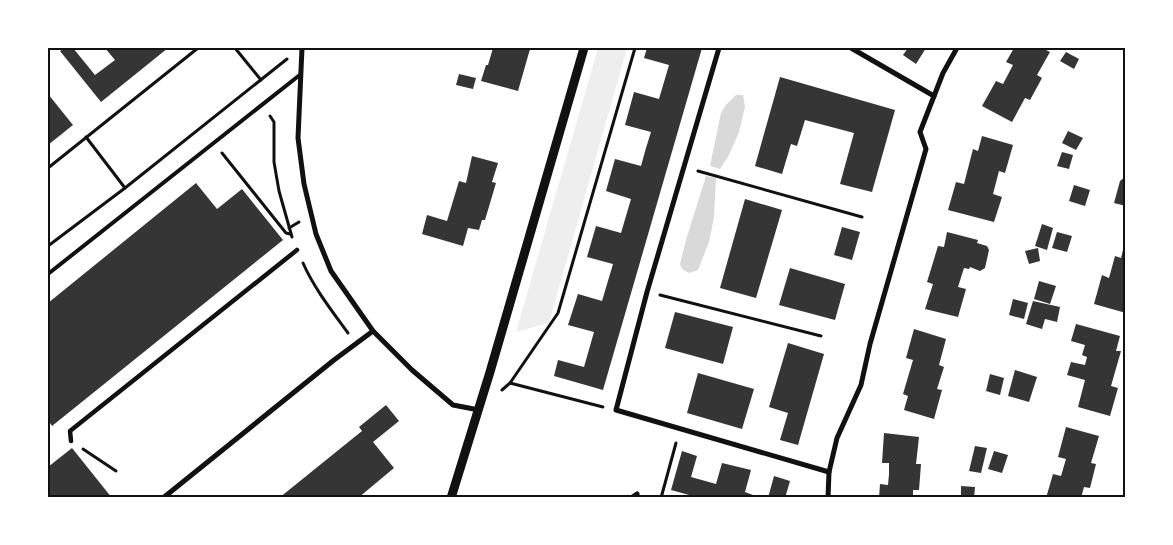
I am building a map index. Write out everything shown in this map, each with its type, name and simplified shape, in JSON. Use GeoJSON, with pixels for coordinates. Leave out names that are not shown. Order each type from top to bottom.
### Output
{"type":"FeatureCollection","features":[{"type":"Feature","properties":{"kind":"street"},"geometry":{"type":"LineString","coordinates":[[302,48],[298,138],[304,184],[316,234],[331,271],[373,331],[412,370],[453,405],[479,410]]}},
{"type":"Feature","properties":{"kind":"street"},"geometry":{"type":"LineString","coordinates":[[451,498],[479,410],[584,48]]}},
{"type":"Feature","properties":{"kind":"street"},"geometry":{"type":"LineString","coordinates":[[719,48],[647,292],[616,410],[829,472]]}},
{"type":"Feature","properties":{"kind":"street"},"geometry":{"type":"LineString","coordinates":[[851,48],[934,96]]}},
{"type":"Feature","properties":{"kind":"street"},"geometry":{"type":"LineString","coordinates":[[828,498],[829,472],[837,438],[861,385],[870,344],[926,149],[920,132],[943,73],[957,48]]}},
{"type":"Feature","properties":{"kind":"street"},"geometry":{"type":"LineString","coordinates":[[71,440],[70,431],[297,250]]}},
{"type":"Feature","properties":{"kind":"street"},"geometry":{"type":"LineString","coordinates":[[164,498],[334,360],[373,331]]}},
{"type":"Feature","properties":{"kind":"street"},"geometry":{"type":"LineString","coordinates":[[631,498],[637,494]]}},
{"type":"Feature","properties":{"kind":"lane"},"geometry":{"type":"LineString","coordinates":[[48,274],[301,74]]}},
{"type":"Feature","properties":{"kind":"path"},"geometry":{"type":"LineString","coordinates":[[48,168],[198,48]]}},
{"type":"Feature","properties":{"kind":"path"},"geometry":{"type":"LineString","coordinates":[[235,48],[261,80]]}},
{"type":"Feature","properties":{"kind":"path"},"geometry":{"type":"LineString","coordinates":[[48,246],[125,188],[302,48]]}},
{"type":"Feature","properties":{"kind":"path"},"geometry":{"type":"LineString","coordinates":[[479,410],[510,383],[558,313],[635,48]]}},
{"type":"Feature","properties":{"kind":"path"},"geometry":{"type":"LineString","coordinates":[[86,137],[125,188]]}},
{"type":"Feature","properties":{"kind":"path"},"geometry":{"type":"LineString","coordinates":[[214,143],[286,233],[290,234]]}},
{"type":"Feature","properties":{"kind":"path"},"geometry":{"type":"LineString","coordinates":[[683,167],[862,217]]}},
{"type":"Feature","properties":{"kind":"path"},"geometry":{"type":"LineString","coordinates":[[647,292],[821,336]]}},
{"type":"Feature","properties":{"kind":"path"},"geometry":{"type":"LineString","coordinates":[[510,383],[616,410]]}},
{"type":"Feature","properties":{"kind":"path"},"geometry":{"type":"LineString","coordinates":[[661,498],[680,429]]}},
{"type":"Feature","properties":{"kind":"path"},"geometry":{"type":"LineString","coordinates":[[71,440],[116,471]]}},
{"type":"Feature","properties":{"kind":"shaded area"},"geometry":{"type":"Polygon","coordinates":[[[598,48],[627,48],[549,323],[516,332],[598,48]]]}},
{"type":"Feature","properties":{"kind":"shaded area"},"geometry":{"type":"Polygon","coordinates":[[[736,95],[743,95],[745,107],[739,132],[729,155],[720,169],[710,166],[721,113],[736,95]]]}},
{"type":"Feature","properties":{"kind":"shaded area"},"geometry":{"type":"Polygon","coordinates":[[[706,176],[716,178],[714,217],[709,242],[698,270],[689,273],[682,269],[680,264],[706,176]]]}},
{"type":"Feature","properties":{"kind":"building"},"geometry":{"type":"Polygon","coordinates":[[[65,48],[73,48],[95,75],[115,60],[105,48],[168,48],[101,102],[60,51],[65,48]]]}},
{"type":"Feature","properties":{"kind":"building"},"geometry":{"type":"Polygon","coordinates":[[[493,48],[530,49],[518,91],[481,81],[493,48]]]}},
{"type":"Feature","properties":{"kind":"building"},"geometry":{"type":"Polygon","coordinates":[[[647,48],[702,48],[603,390],[554,376],[558,360],[584,367],[594,332],[568,325],[578,294],[602,301],[613,264],[587,257],[596,226],[621,233],[631,199],[606,191],[615,159],[641,166],[651,132],[625,125],[634,92],[659,99],[669,65],[644,58],[647,48]]]}},
{"type":"Feature","properties":{"kind":"building"},"geometry":{"type":"Polygon","coordinates":[[[908,48],[926,48],[916,64],[903,55],[908,48]]]}},
{"type":"Feature","properties":{"kind":"building"},"geometry":{"type":"Polygon","coordinates":[[[1014,48],[1042,48],[1050,52],[1037,75],[1042,78],[1030,100],[1025,98],[1012,122],[982,106],[996,81],[1003,84],[1013,65],[1006,62],[1014,48]]]}},
{"type":"Feature","properties":{"kind":"building"},"geometry":{"type":"Polygon","coordinates":[[[1066,52],[1079,59],[1074,69],[1060,61],[1066,52]]]}},
{"type":"Feature","properties":{"kind":"building"},"geometry":{"type":"Polygon","coordinates":[[[459,74],[476,78],[473,89],[456,85],[459,74]]]}},
{"type":"Feature","properties":{"kind":"building"},"geometry":{"type":"Polygon","coordinates":[[[780,77],[895,110],[872,192],[840,184],[854,133],[805,120],[797,146],[791,144],[782,174],[755,166],[780,77]]]}},
{"type":"Feature","properties":{"kind":"building"},"geometry":{"type":"Polygon","coordinates":[[[48,94],[73,125],[48,145],[48,94]]]}},
{"type":"Feature","properties":{"kind":"building"},"geometry":{"type":"Polygon","coordinates":[[[1068,131],[1083,138],[1076,150],[1062,143],[1068,131]]]}},
{"type":"Feature","properties":{"kind":"building"},"geometry":{"type":"Polygon","coordinates":[[[982,136],[1013,145],[1005,173],[999,171],[993,194],[1002,197],[994,222],[948,210],[956,182],[964,184],[973,149],[978,151],[982,136]]]}},
{"type":"Feature","properties":{"kind":"building"},"geometry":{"type":"Polygon","coordinates":[[[1062,152],[1073,155],[1069,169],[1057,166],[1062,152]]]}},
{"type":"Feature","properties":{"kind":"building"},"geometry":{"type":"Polygon","coordinates":[[[472,156],[498,163],[492,182],[496,183],[485,220],[482,220],[479,230],[468,228],[463,246],[422,234],[427,215],[447,221],[459,181],[466,183],[472,156]]]}},
{"type":"Feature","properties":{"kind":"building"},"geometry":{"type":"Polygon","coordinates":[[[1126,176],[1126,206],[1114,203],[1120,181],[1126,176]]]}},
{"type":"Feature","properties":{"kind":"building"},"geometry":{"type":"Polygon","coordinates":[[[196,183],[217,209],[242,189],[283,240],[52,426],[48,420],[48,303],[196,183]]]}},
{"type":"Feature","properties":{"kind":"building"},"geometry":{"type":"Polygon","coordinates":[[[1074,185],[1090,190],[1085,206],[1069,201],[1074,185]]]}},
{"type":"Feature","properties":{"kind":"building"},"geometry":{"type":"Polygon","coordinates":[[[745,199],[782,210],[756,298],[720,288],[745,199]]]}},
{"type":"Feature","properties":{"kind":"building"},"geometry":{"type":"Polygon","coordinates":[[[1042,224],[1053,228],[1047,250],[1035,246],[1042,224]]]}},
{"type":"Feature","properties":{"kind":"building"},"geometry":{"type":"Polygon","coordinates":[[[842,227],[860,232],[852,260],[834,255],[842,227]]]}},
{"type":"Feature","properties":{"kind":"building"},"geometry":{"type":"Polygon","coordinates":[[[947,232],[978,240],[977,243],[987,246],[989,250],[985,268],[980,271],[970,267],[969,269],[964,268],[958,287],[966,289],[958,317],[925,309],[933,284],[927,282],[938,246],[944,247],[947,232]]]}},
{"type":"Feature","properties":{"kind":"building"},"geometry":{"type":"Polygon","coordinates":[[[1057,232],[1072,236],[1067,252],[1052,248],[1057,232]]]}},
{"type":"Feature","properties":{"kind":"building"},"geometry":{"type":"Polygon","coordinates":[[[1125,242],[1126,313],[1094,304],[1102,275],[1109,278],[1115,256],[1121,258],[1125,242]]]}},
{"type":"Feature","properties":{"kind":"building"},"geometry":{"type":"Polygon","coordinates":[[[1038,248],[1040,261],[1029,264],[1025,251],[1038,248]]]}},
{"type":"Feature","properties":{"kind":"building"},"geometry":{"type":"Polygon","coordinates":[[[790,268],[845,284],[835,320],[779,305],[790,268]]]}},
{"type":"Feature","properties":{"kind":"building"},"geometry":{"type":"Polygon","coordinates":[[[1039,281],[1056,286],[1050,304],[1034,299],[1039,281]]]}},
{"type":"Feature","properties":{"kind":"building"},"geometry":{"type":"Polygon","coordinates":[[[1013,299],[1028,303],[1024,319],[1009,315],[1013,299]]]}},
{"type":"Feature","properties":{"kind":"building"},"geometry":{"type":"Polygon","coordinates":[[[1033,301],[1060,307],[1057,322],[1045,319],[1042,329],[1026,324],[1033,301]]]}},
{"type":"Feature","properties":{"kind":"building"},"geometry":{"type":"Polygon","coordinates":[[[675,312],[733,327],[723,364],[665,348],[675,312]]]}},
{"type":"Feature","properties":{"kind":"building"},"geometry":{"type":"Polygon","coordinates":[[[1076,324],[1120,336],[1116,351],[1121,351],[1111,386],[1118,388],[1110,416],[1078,407],[1085,380],[1067,375],[1071,362],[1085,365],[1087,357],[1082,355],[1085,345],[1071,341],[1076,324]]]}},
{"type":"Feature","properties":{"kind":"building"},"geometry":{"type":"Polygon","coordinates":[[[914,329],[946,339],[939,365],[944,367],[937,389],[942,390],[934,419],[904,410],[908,396],[903,394],[913,360],[906,358],[914,329]]]}},
{"type":"Feature","properties":{"kind":"building"},"geometry":{"type":"Polygon","coordinates":[[[788,343],[824,354],[798,445],[780,440],[788,413],[769,407],[788,343]]]}},
{"type":"Feature","properties":{"kind":"building"},"geometry":{"type":"Polygon","coordinates":[[[1015,370],[1037,377],[1029,402],[1008,396],[1015,370]]]}},
{"type":"Feature","properties":{"kind":"building"},"geometry":{"type":"Polygon","coordinates":[[[698,373],[754,389],[742,429],[687,413],[698,373]]]}},
{"type":"Feature","properties":{"kind":"building"},"geometry":{"type":"Polygon","coordinates":[[[990,374],[1004,378],[1000,395],[986,391],[990,374]]]}},
{"type":"Feature","properties":{"kind":"building"},"geometry":{"type":"Polygon","coordinates":[[[386,405],[399,421],[373,442],[394,468],[358,498],[279,498],[362,431],[359,427],[386,405]]]}},
{"type":"Feature","properties":{"kind":"building"},"geometry":{"type":"Polygon","coordinates":[[[1066,427],[1099,436],[1091,463],[1096,464],[1090,488],[1084,487],[1081,498],[1046,498],[1053,474],[1061,476],[1066,459],[1058,457],[1066,427]]]}},
{"type":"Feature","properties":{"kind":"building"},"geometry":{"type":"Polygon","coordinates":[[[884,433],[919,437],[916,464],[921,464],[919,490],[913,490],[913,498],[879,498],[880,484],[888,485],[889,474],[889,463],[882,463],[884,433]]]}},
{"type":"Feature","properties":{"kind":"building"},"geometry":{"type":"Polygon","coordinates":[[[975,446],[987,448],[981,473],[969,471],[975,446]]]}},
{"type":"Feature","properties":{"kind":"building"},"geometry":{"type":"Polygon","coordinates":[[[72,448],[112,498],[48,498],[48,467],[72,448]]]}},
{"type":"Feature","properties":{"kind":"building"},"geometry":{"type":"Polygon","coordinates":[[[682,451],[697,456],[691,477],[716,484],[722,463],[751,470],[745,492],[761,498],[700,498],[671,490],[682,451]]]}},
{"type":"Feature","properties":{"kind":"building"},"geometry":{"type":"Polygon","coordinates":[[[994,451],[1008,455],[1002,473],[988,469],[994,451]]]}},
{"type":"Feature","properties":{"kind":"building"},"geometry":{"type":"Polygon","coordinates":[[[774,476],[790,481],[785,498],[768,498],[774,476]]]}},
{"type":"Feature","properties":{"kind":"building"},"geometry":{"type":"Polygon","coordinates":[[[961,486],[975,487],[974,498],[961,498],[961,486]]]}}]}
